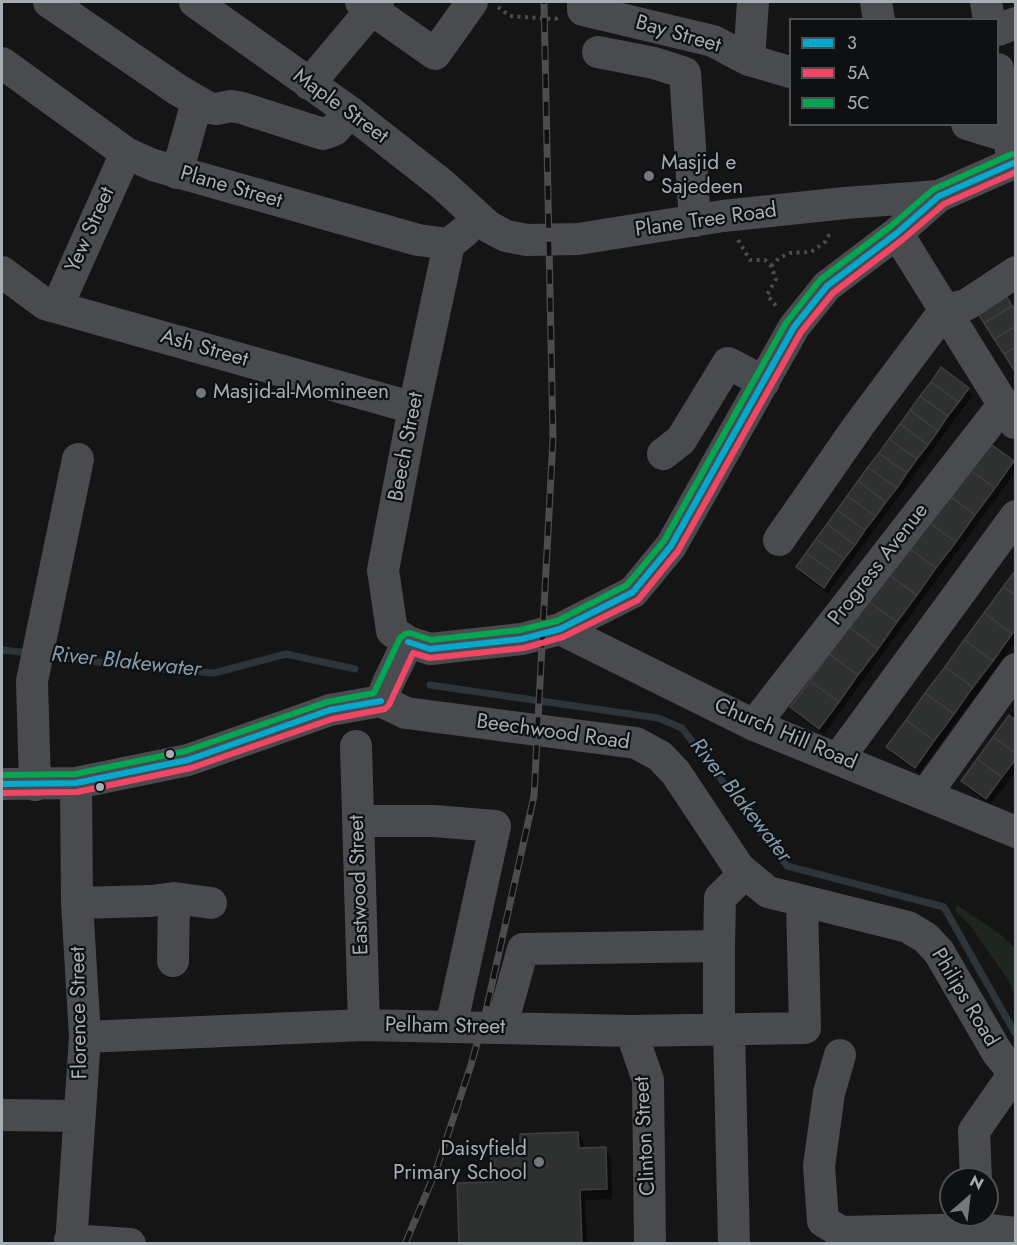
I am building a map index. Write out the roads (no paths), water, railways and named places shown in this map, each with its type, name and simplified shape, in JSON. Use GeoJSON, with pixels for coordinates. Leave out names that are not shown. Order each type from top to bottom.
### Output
{"type":"FeatureCollection","features":[{"type":"Feature","properties":{"kind":"street"},"geometry":{"type":"LineString","coordinates":[[49,2],[197,102],[216,109],[231,106],[242,108],[323,134],[334,130],[350,112]]}},
{"type":"Feature","properties":{"kind":"street","name":"Maple Street"},"geometry":{"type":"LineString","coordinates":[[195,2],[350,112],[442,184],[479,218]]}},
{"type":"Feature","properties":{"kind":"street"},"geometry":{"type":"LineString","coordinates":[[309,84],[370,4],[435,54],[472,2]]}},
{"type":"Feature","properties":{"kind":"street","name":"Bay Street"},"geometry":{"type":"LineString","coordinates":[[583,6],[713,41],[749,60],[753,2]]}},
{"type":"Feature","properties":{"kind":"street"},"geometry":{"type":"LineString","coordinates":[[876,2],[879,18]]}},
{"type":"Feature","properties":{"kind":"street"},"geometry":{"type":"LineString","coordinates":[[986,2],[989,18]]}},
{"type":"Feature","properties":{"kind":"street"},"geometry":{"type":"LineString","coordinates":[[999,30],[1016,23]]}},
{"type":"Feature","properties":{"kind":"street"},"geometry":{"type":"LineString","coordinates":[[597,52],[654,63],[685,73],[709,219]]}},
{"type":"Feature","properties":{"kind":"street"},"geometry":{"type":"LineString","coordinates":[[749,60],[789,72]]}},
{"type":"Feature","properties":{"kind":"street","name":"Plane Street"},"geometry":{"type":"LineString","coordinates":[[2,63],[126,153],[177,173],[418,240],[449,244]]}},
{"type":"Feature","properties":{"kind":"street"},"geometry":{"type":"LineString","coordinates":[[999,75],[1013,154]]}},
{"type":"Feature","properties":{"kind":"street"},"geometry":{"type":"LineString","coordinates":[[177,173],[197,102]]}},
{"type":"Feature","properties":{"kind":"street"},"geometry":{"type":"LineString","coordinates":[[970,126],[1013,154]]}},
{"type":"Feature","properties":{"kind":"street","name":"Yew Street"},"geometry":{"type":"LineString","coordinates":[[57,307],[126,153]]}},
{"type":"Feature","properties":{"kind":"street"},"geometry":{"type":"LineString","coordinates":[[2,784],[76,783],[188,760],[330,710],[381,701],[408,642],[430,649],[522,639],[560,629],[633,592],[672,546],[794,327],[826,286],[897,233],[939,196],[1013,154]]}},
{"type":"Feature","properties":{"kind":"street","name":"Plane Tree Road"},"geometry":{"type":"LineString","coordinates":[[479,218],[489,227],[506,236],[527,240],[578,239],[709,219],[845,203],[939,196]]}},
{"type":"Feature","properties":{"kind":"street"},"geometry":{"type":"LineString","coordinates":[[449,244],[479,218]]}},
{"type":"Feature","properties":{"kind":"street"},"geometry":{"type":"LineString","coordinates":[[897,233],[1010,415]]}},
{"type":"Feature","properties":{"kind":"street","name":"Beech Street"},"geometry":{"type":"LineString","coordinates":[[408,642],[392,632],[383,570],[449,244]]}},
{"type":"Feature","properties":{"kind":"street","name":"Ash Street"},"geometry":{"type":"LineString","coordinates":[[2,272],[45,304],[414,408]]}},
{"type":"Feature","properties":{"kind":"street"},"geometry":{"type":"LineString","coordinates":[[779,540],[859,424],[945,310],[966,305],[1016,272]]}},
{"type":"Feature","properties":{"kind":"street"},"geometry":{"type":"LineString","coordinates":[[663,454],[681,440],[728,363],[764,382]]}},
{"type":"Feature","properties":{"kind":"street","name":"Progress Avenue"},"geometry":{"type":"LineString","coordinates":[[754,725],[1010,415]]}},
{"type":"Feature","properties":{"kind":"street"},"geometry":{"type":"LineString","coordinates":[[35,785],[32,681],[78,459]]}},
{"type":"Feature","properties":{"kind":"street"},"geometry":{"type":"LineString","coordinates":[[838,759],[1016,516]]}},
{"type":"Feature","properties":{"kind":"street","name":"Church Hill Road"},"geometry":{"type":"LineString","coordinates":[[560,629],[754,725],[1016,832]]}},
{"type":"Feature","properties":{"kind":"street"},"geometry":{"type":"LineString","coordinates":[[926,794],[1016,669]]}},
{"type":"Feature","properties":{"kind":"street","name":"Beechwood Road"},"geometry":{"type":"LineString","coordinates":[[381,701],[406,713],[636,743],[660,756],[676,772],[739,868],[768,892],[802,901]]}},
{"type":"Feature","properties":{"kind":"street","name":"Eastwood Street"},"geometry":{"type":"LineString","coordinates":[[356,746],[364,1025]]}},
{"type":"Feature","properties":{"kind":"street","name":"Florence Street"},"geometry":{"type":"LineString","coordinates":[[70,1242],[85,1037],[77,903],[76,783]]}},
{"type":"Feature","properties":{"kind":"street"},"geometry":{"type":"LineString","coordinates":[[358,821],[434,821],[495,826],[451,1027]]}},
{"type":"Feature","properties":{"kind":"street"},"geometry":{"type":"LineString","coordinates":[[734,1244],[719,946],[720,898],[745,873]]}},
{"type":"Feature","properties":{"kind":"street"},"geometry":{"type":"LineString","coordinates":[[77,903],[151,901],[174,898],[211,903]]}},
{"type":"Feature","properties":{"kind":"street"},"geometry":{"type":"LineString","coordinates":[[173,961],[174,898]]}},
{"type":"Feature","properties":{"kind":"street","name":"Pelham Street"},"geometry":{"type":"LineString","coordinates":[[85,1037],[364,1025],[631,1031],[805,1028],[802,901]]}},
{"type":"Feature","properties":{"kind":"street","name":"Philips Road"},"geometry":{"type":"LineString","coordinates":[[802,901],[908,927],[926,938],[939,952],[997,1052],[1014,1076]]}},
{"type":"Feature","properties":{"kind":"street"},"geometry":{"type":"LineString","coordinates":[[501,1028],[523,949],[719,946]]}},
{"type":"Feature","properties":{"kind":"street","name":"Clinton Street"},"geometry":{"type":"LineString","coordinates":[[631,1031],[648,1080],[650,1244]]}},
{"type":"Feature","properties":{"kind":"street"},"geometry":{"type":"LineString","coordinates":[[840,1055],[829,1093],[819,1166],[824,1221],[841,1232],[939,1225]]}},
{"type":"Feature","properties":{"kind":"street"},"geometry":{"type":"LineString","coordinates":[[976,1167],[974,1131],[1014,1076]]}},
{"type":"Feature","properties":{"kind":"street"},"geometry":{"type":"LineString","coordinates":[[2,1115],[80,1116]]}},
{"type":"Feature","properties":{"kind":"street"},"geometry":{"type":"LineString","coordinates":[[996,1227],[1016,1233]]}},
{"type":"Feature","properties":{"kind":"street"},"geometry":{"type":"LineString","coordinates":[[70,1242],[130,1244]]}},
{"type":"Feature","properties":{"kind":"waterway","name":"River Blakewater"},"geometry":{"type":"LineString","coordinates":[[2,650],[30,653]]}},
{"type":"Feature","properties":{"kind":"waterway","name":"River Blakewater"},"geometry":{"type":"LineString","coordinates":[[44,655],[137,667],[214,673],[286,654],[355,669]]}},
{"type":"Feature","properties":{"kind":"waterway","name":"River Blakewater"},"geometry":{"type":"LineString","coordinates":[[430,685],[658,718],[682,728],[787,866],[944,907],[1015,1033]]}},
{"type":"Feature","properties":{"kind":"railway"},"geometry":{"type":"LineString","coordinates":[[405,1244],[435,1173],[471,1065],[486,1011],[534,796],[553,438],[544,2]]}},
{"type":"Feature","properties":{"kind":"place","name":"Masjid e Sajedeen"},"geometry":{"type":"Point","coordinates":[649,176]}},
{"type":"Feature","properties":{"kind":"place","name":"Masjid-al-Momineen"},"geometry":{"type":"Point","coordinates":[201,393]}},
{"type":"Feature","properties":{"kind":"place","name":"Daisyfield Primary School"},"geometry":{"type":"Point","coordinates":[539,1162]}}]}
